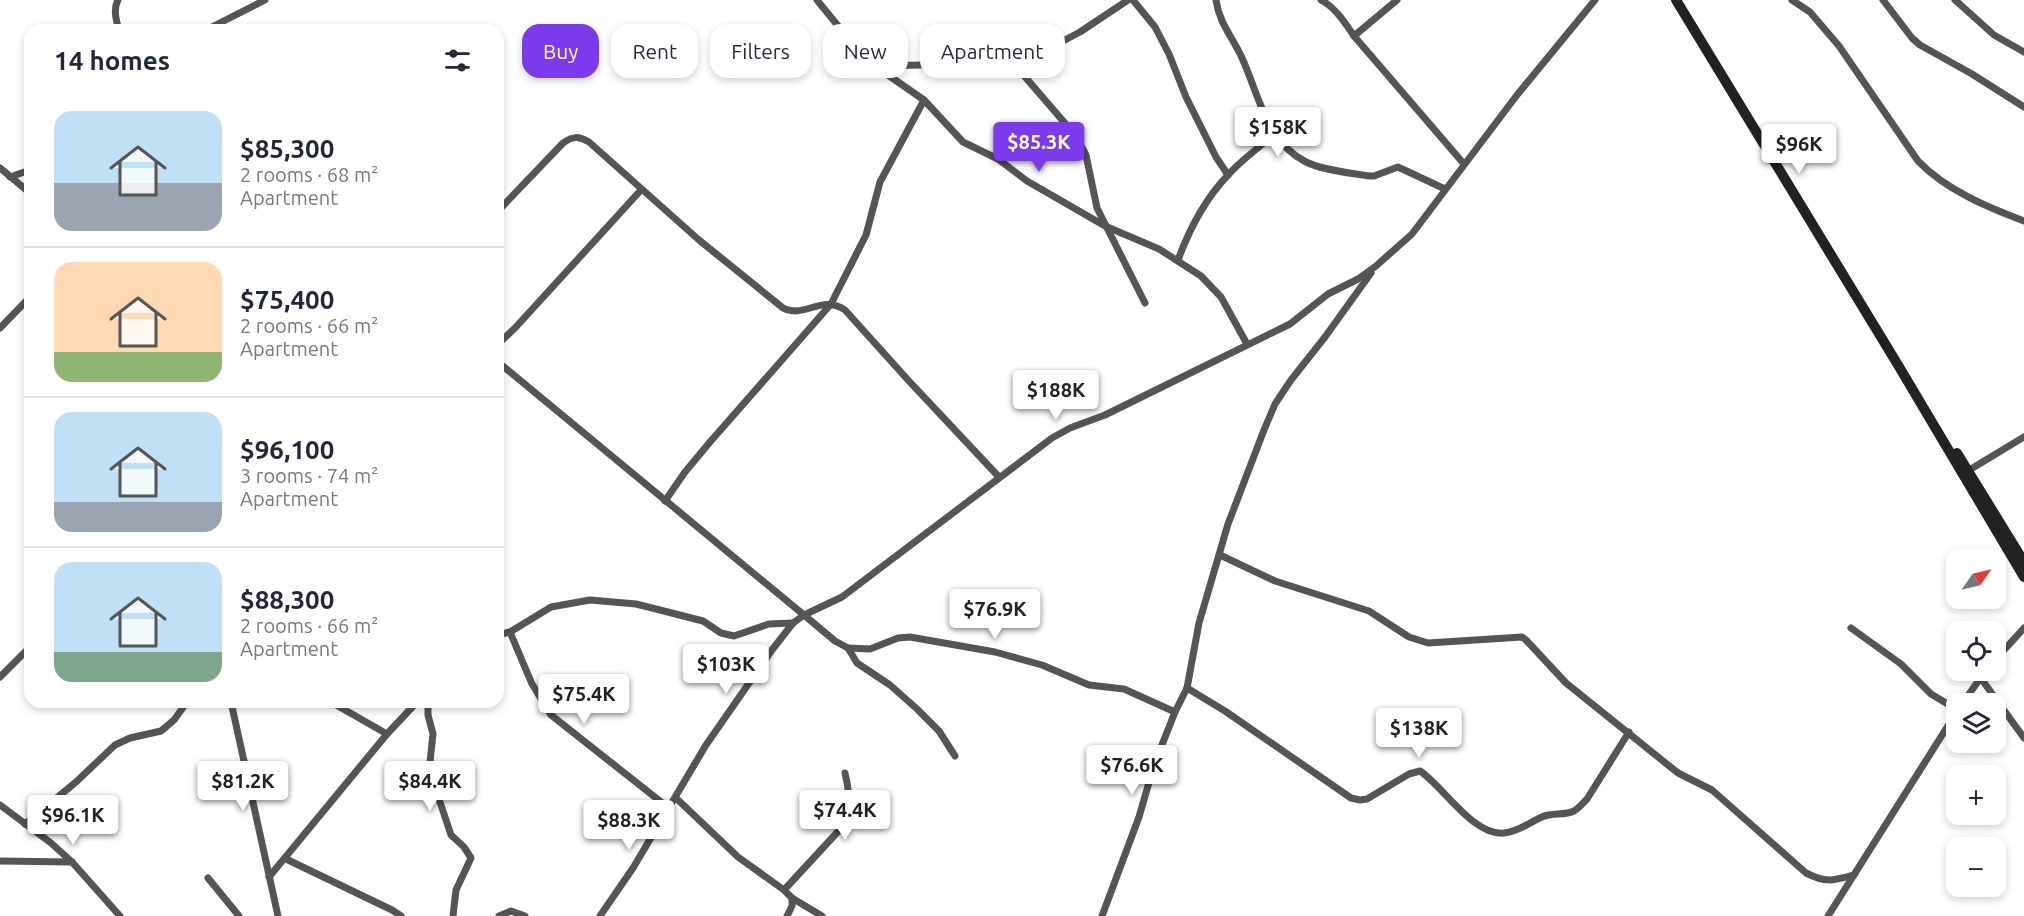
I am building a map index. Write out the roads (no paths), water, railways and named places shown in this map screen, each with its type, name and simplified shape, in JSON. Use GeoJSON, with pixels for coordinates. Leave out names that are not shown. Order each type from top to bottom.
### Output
{"type":"FeatureCollection","features":[{"type":"Feature","properties":{"kind":"street"},"geometry":{"type":"LineString","coordinates":[[117,24],[115,6],[118,0]]}},
{"type":"Feature","properties":{"kind":"street"},"geometry":{"type":"LineString","coordinates":[[218,24],[265,0]]}},
{"type":"Feature","properties":{"kind":"street"},"geometry":{"type":"LineString","coordinates":[[817,0],[836,24]]}},
{"type":"Feature","properties":{"kind":"street"},"geometry":{"type":"LineString","coordinates":[[1065,40],[1128,0]]}},
{"type":"Feature","properties":{"kind":"street"},"geometry":{"type":"LineString","coordinates":[[1133,0],[1155,27],[1186,97],[1216,157],[1228,175]]}},
{"type":"Feature","properties":{"kind":"street"},"geometry":{"type":"LineString","coordinates":[[1216,0],[1222,24],[1242,58],[1274,134],[1285,147],[1307,163],[1369,176],[1398,168],[1445,189]]}},
{"type":"Feature","properties":{"kind":"street"},"geometry":{"type":"LineString","coordinates":[[1321,0],[1329,4],[1464,164]]}},
{"type":"Feature","properties":{"kind":"street"},"geometry":{"type":"LineString","coordinates":[[1354,36],[1397,0]]}},
{"type":"Feature","properties":{"kind":"street"},"geometry":{"type":"LineString","coordinates":[[600,916],[633,868],[706,745],[793,622],[842,597],[1036,448],[1060,433],[1105,415],[1290,324],[1328,294],[1358,279],[1376,266],[1412,234],[1517,95],[1596,0]]}},
{"type":"Feature","properties":{"kind":"street"},"geometry":{"type":"LineString","coordinates":[[1676,0],[1898,365],[2024,562]]}},
{"type":"Feature","properties":{"kind":"street"},"geometry":{"type":"LineString","coordinates":[[1792,0],[1810,12],[1839,46],[1918,162],[1964,194],[2024,221]]}},
{"type":"Feature","properties":{"kind":"street"},"geometry":{"type":"LineString","coordinates":[[1883,0],[1920,45],[2024,106]]}},
{"type":"Feature","properties":{"kind":"street"},"geometry":{"type":"LineString","coordinates":[[1956,0],[1994,35],[2024,52]]}},
{"type":"Feature","properties":{"kind":"street"},"geometry":{"type":"LineString","coordinates":[[892,78],[924,100],[963,142],[998,159],[1027,181],[1088,214],[1104,226],[1159,249],[1201,276],[1221,297],[1247,344]]}},
{"type":"Feature","properties":{"kind":"street"},"geometry":{"type":"LineString","coordinates":[[1026,78],[1082,146],[1097,208],[1104,226],[1122,255],[1145,303]]}},
{"type":"Feature","properties":{"kind":"street"},"geometry":{"type":"LineString","coordinates":[[665,501],[710,442],[831,304],[866,235],[879,182],[924,100]]}},
{"type":"Feature","properties":{"kind":"street"},"geometry":{"type":"LineString","coordinates":[[1178,260],[1184,243],[1207,203],[1228,175],[1274,134]]}},
{"type":"Feature","properties":{"kind":"street"},"geometry":{"type":"LineString","coordinates":[[504,204],[543,162],[571,137],[589,142],[699,240],[783,308],[795,312],[815,305],[839,305],[999,477]]}},
{"type":"Feature","properties":{"kind":"street"},"geometry":{"type":"LineString","coordinates":[[0,168],[24,188]]}},
{"type":"Feature","properties":{"kind":"street"},"geometry":{"type":"LineString","coordinates":[[10,177],[24,172]]}},
{"type":"Feature","properties":{"kind":"street"},"geometry":{"type":"LineString","coordinates":[[504,338],[641,190]]}},
{"type":"Feature","properties":{"kind":"street"},"geometry":{"type":"LineString","coordinates":[[1102,916],[1139,817],[1154,765],[1187,688],[1199,623],[1228,524],[1275,404],[1376,266]]}},
{"type":"Feature","properties":{"kind":"street"},"geometry":{"type":"LineString","coordinates":[[0,328],[24,303]]}},
{"type":"Feature","properties":{"kind":"street"},"geometry":{"type":"LineString","coordinates":[[504,367],[835,641],[848,648],[870,649],[898,638],[910,637],[985,650],[1042,665],[1089,685],[1124,689],[1175,712]]}},
{"type":"Feature","properties":{"kind":"street"},"geometry":{"type":"LineString","coordinates":[[1965,473],[2024,437]]}},
{"type":"Feature","properties":{"kind":"street"},"geometry":{"type":"LineString","coordinates":[[1965,473],[2024,577]]}},
{"type":"Feature","properties":{"kind":"street"},"geometry":{"type":"LineString","coordinates":[[1220,555],[1275,581],[1370,611],[1409,637],[1428,643],[1521,637],[1566,683],[1678,773],[1712,790],[1806,873],[1823,881],[1854,875]]}},
{"type":"Feature","properties":{"kind":"street"},"geometry":{"type":"LineString","coordinates":[[504,633],[510,632],[551,607],[590,600],[636,604],[656,609],[703,621],[721,633],[734,636],[769,624],[793,622]]}},
{"type":"Feature","properties":{"kind":"street"},"geometry":{"type":"LineString","coordinates":[[1851,628],[1902,664],[1931,694],[1946,704]]}},
{"type":"Feature","properties":{"kind":"street"},"geometry":{"type":"LineString","coordinates":[[2006,648],[2024,628]]}},
{"type":"Feature","properties":{"kind":"street"},"geometry":{"type":"LineString","coordinates":[[510,632],[532,684],[551,715],[669,809]]}},
{"type":"Feature","properties":{"kind":"street"},"geometry":{"type":"LineString","coordinates":[[848,648],[857,663],[890,686],[939,731],[955,756]]}},
{"type":"Feature","properties":{"kind":"street"},"geometry":{"type":"LineString","coordinates":[[0,677],[24,653]]}},
{"type":"Feature","properties":{"kind":"street"},"geometry":{"type":"LineString","coordinates":[[1983,681],[2024,738]]}},
{"type":"Feature","properties":{"kind":"street"},"geometry":{"type":"LineString","coordinates":[[1187,688],[1225,711],[1351,798],[1367,799],[1408,774],[1420,771],[1476,824],[1491,832],[1503,833],[1515,830],[1548,814],[1574,811],[1587,799],[1629,732]]}},
{"type":"Feature","properties":{"kind":"street"},"geometry":{"type":"LineString","coordinates":[[25,824],[76,782],[115,745],[130,738],[161,731],[174,720],[183,708]]}},
{"type":"Feature","properties":{"kind":"street"},"geometry":{"type":"LineString","coordinates":[[232,708],[278,916]]}},
{"type":"Feature","properties":{"kind":"street"},"geometry":{"type":"LineString","coordinates":[[342,708],[387,734]]}},
{"type":"Feature","properties":{"kind":"street"},"geometry":{"type":"LineString","coordinates":[[269,877],[387,734],[411,708]]}},
{"type":"Feature","properties":{"kind":"street"},"geometry":{"type":"LineString","coordinates":[[428,708],[432,735],[430,762],[434,784],[451,835],[464,847],[471,858],[456,890],[453,916],[459,916]]}},
{"type":"Feature","properties":{"kind":"street"},"geometry":{"type":"LineString","coordinates":[[1828,916],[1946,727]]}},
{"type":"Feature","properties":{"kind":"street"},"geometry":{"type":"LineString","coordinates":[[784,890],[845,824],[848,810],[845,773]]}},
{"type":"Feature","properties":{"kind":"street"},"geometry":{"type":"LineString","coordinates":[[676,798],[738,857],[792,898],[822,916]]}},
{"type":"Feature","properties":{"kind":"street"},"geometry":{"type":"LineString","coordinates":[[0,806],[51,843],[72,862],[120,916]]}},
{"type":"Feature","properties":{"kind":"street"},"geometry":{"type":"LineString","coordinates":[[286,859],[401,916]]}},
{"type":"Feature","properties":{"kind":"street"},"geometry":{"type":"LineString","coordinates":[[0,861],[72,862]]}},
{"type":"Feature","properties":{"kind":"street"},"geometry":{"type":"LineString","coordinates":[[208,878],[239,916]]}},
{"type":"Feature","properties":{"kind":"street"},"geometry":{"type":"LineString","coordinates":[[787,916],[792,906],[792,898]]}},
{"type":"Feature","properties":{"kind":"street"},"geometry":{"type":"LineString","coordinates":[[499,916],[511,911],[525,916]]}}]}
